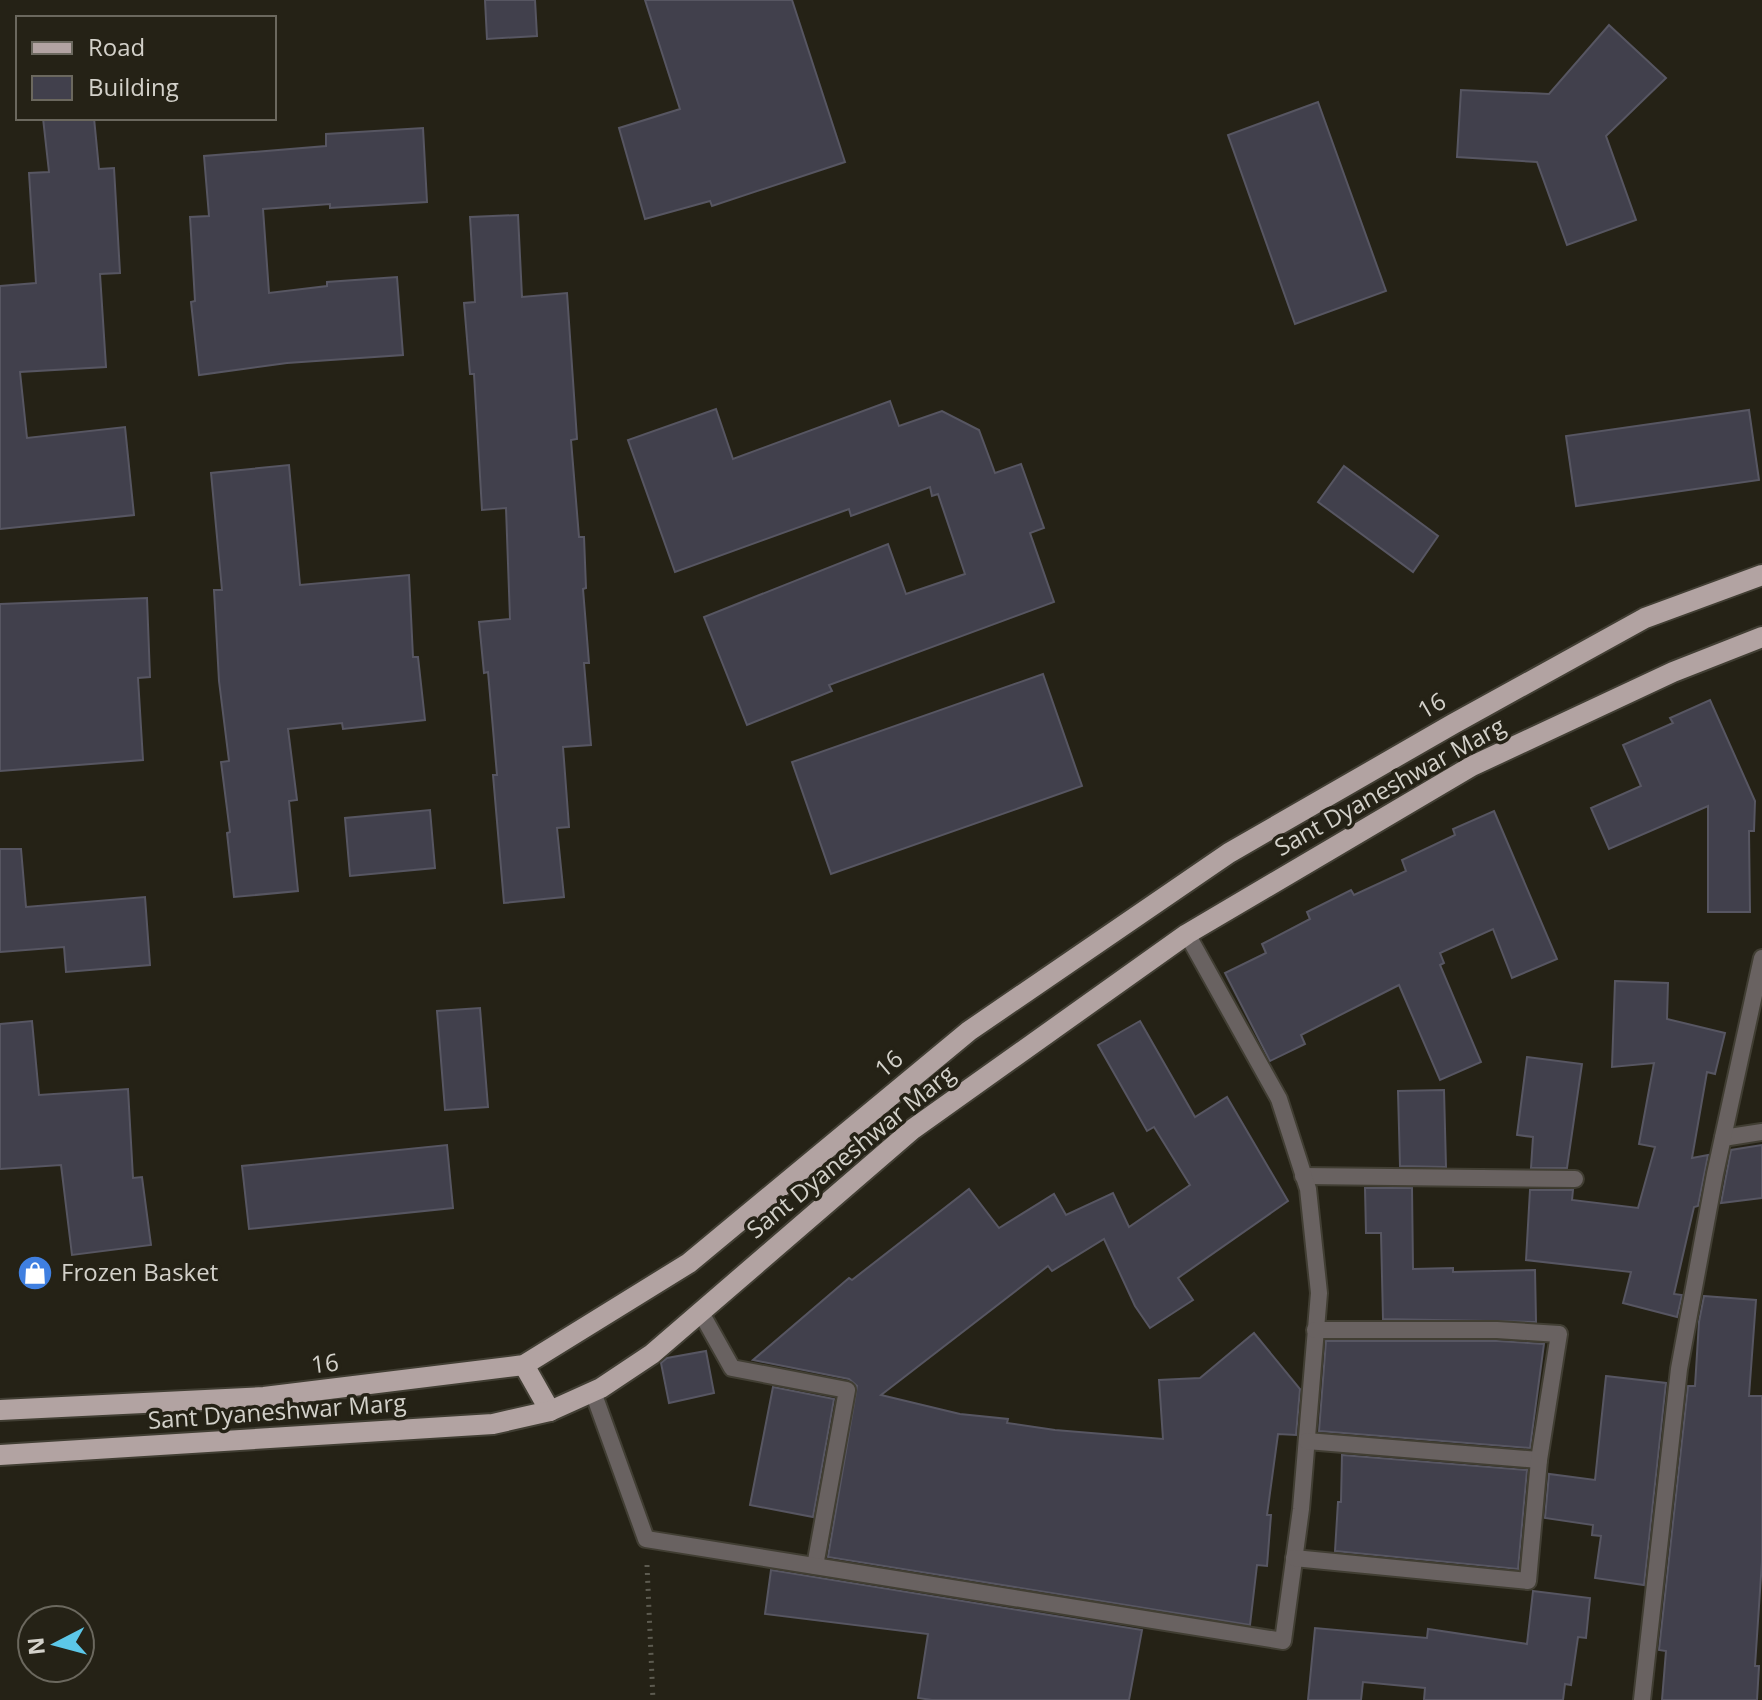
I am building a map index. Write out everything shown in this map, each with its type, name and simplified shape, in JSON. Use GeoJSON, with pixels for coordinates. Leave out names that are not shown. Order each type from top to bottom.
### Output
{"type":"FeatureCollection","features":[{"type":"Feature","properties":{"kind":"main road","name":"16"},"geometry":{"type":"LineString","coordinates":[[0,1410],[264,1397],[524,1365],[689,1263],[969,1031],[1229,853],[1645,618],[1762,575]]}},
{"type":"Feature","properties":{"kind":"main road","name":"Sant Dyaneshwar Marg"},"geometry":{"type":"LineString","coordinates":[[0,1455],[493,1424],[550,1411],[593,1392],[652,1354],[913,1129],[1187,934],[1472,766],[1673,672],[1762,637]]}},
{"type":"Feature","properties":{"kind":"main road"},"geometry":{"type":"LineString","coordinates":[[524,1365],[550,1411]]}},
{"type":"Feature","properties":{"kind":"street"},"geometry":{"type":"LineString","coordinates":[[593,1392],[646,1539],[1283,1641],[1307,1441],[1319,1293],[1308,1189],[1279,1099],[1187,934]]}},
{"type":"Feature","properties":{"kind":"street"},"geometry":{"type":"LineString","coordinates":[[1642,1700],[1679,1369],[1723,1138],[1762,958]]}},
{"type":"Feature","properties":{"kind":"street"},"geometry":{"type":"LineString","coordinates":[[1723,1138],[1762,1132]]}},
{"type":"Feature","properties":{"kind":"street"},"geometry":{"type":"LineString","coordinates":[[1303,1176],[1575,1179]]}},
{"type":"Feature","properties":{"kind":"street"},"geometry":{"type":"LineString","coordinates":[[700,1311],[732,1368],[847,1390],[815,1566]]}},
{"type":"Feature","properties":{"kind":"street"},"geometry":{"type":"LineString","coordinates":[[1294,1558],[1528,1581],[1539,1460],[1559,1334],[1497,1330],[1315,1330]]}},
{"type":"Feature","properties":{"kind":"street"},"geometry":{"type":"LineString","coordinates":[[1307,1441],[1539,1460]]}},
{"type":"Feature","properties":{"kind":"path"},"geometry":{"type":"LineString","coordinates":[[646,1539],[653,1700]]}},
{"type":"Feature","properties":{"kind":"building"},"geometry":{"type":"Polygon","coordinates":[[[485,0],[535,0],[537,36],[487,39],[485,0]]]}},
{"type":"Feature","properties":{"kind":"building"},"geometry":{"type":"Polygon","coordinates":[[[645,0],[792,0],[845,162],[712,206],[710,201],[645,219],[619,128],[680,109],[645,0]]]}},
{"type":"Feature","properties":{"kind":"building"},"geometry":{"type":"Polygon","coordinates":[[[1609,25],[1666,78],[1606,136],[1636,220],[1567,245],[1537,162],[1457,157],[1461,90],[1549,94],[1609,25]]]}},
{"type":"Feature","properties":{"kind":"building"},"geometry":{"type":"Polygon","coordinates":[[[1318,102],[1386,291],[1295,324],[1228,135],[1318,102]]]}},
{"type":"Feature","properties":{"kind":"building"},"geometry":{"type":"Polygon","coordinates":[[[43,120],[94,120],[99,169],[114,168],[120,273],[100,274],[106,367],[20,372],[27,438],[125,427],[134,515],[0,529],[0,286],[36,283],[29,173],[49,172],[43,120]]]}},
{"type":"Feature","properties":{"kind":"building"},"geometry":{"type":"Polygon","coordinates":[[[423,128],[427,202],[263,209],[269,293],[327,286],[327,282],[397,277],[403,355],[287,363],[199,375],[191,302],[195,301],[190,217],[209,216],[204,156],[326,146],[326,134],[423,128]]]}},
{"type":"Feature","properties":{"kind":"building"},"geometry":{"type":"Polygon","coordinates":[[[518,215],[522,297],[567,293],[577,439],[571,440],[579,537],[584,537],[586,588],[583,589],[589,663],[584,663],[591,745],[563,747],[569,827],[557,828],[564,897],[504,903],[488,672],[484,673],[479,622],[510,619],[506,508],[482,510],[474,374],[470,374],[464,303],[475,302],[470,217],[518,215]]]}},
{"type":"Feature","properties":{"kind":"building"},"geometry":{"type":"Polygon","coordinates":[[[890,401],[899,426],[942,411],[979,430],[995,473],[1021,464],[1044,528],[1030,533],[1054,602],[829,685],[832,691],[747,725],[704,617],[888,544],[906,594],[965,574],[938,494],[932,496],[930,487],[851,516],[849,509],[675,572],[628,440],[716,409],[733,459],[890,401]]]}},
{"type":"Feature","properties":{"kind":"building"},"geometry":{"type":"Polygon","coordinates":[[[1749,410],[1759,480],[1576,506],[1566,436],[1749,410]]]}},
{"type":"Feature","properties":{"kind":"building"},"geometry":{"type":"Polygon","coordinates":[[[289,465],[300,585],[409,575],[413,657],[418,657],[425,720],[343,729],[342,723],[288,729],[297,800],[289,801],[298,891],[234,897],[221,762],[229,761],[219,681],[214,590],[222,590],[211,473],[289,465]]]}},
{"type":"Feature","properties":{"kind":"building"},"geometry":{"type":"Polygon","coordinates":[[[1344,466],[1438,536],[1413,572],[1318,502],[1344,466]]]}},
{"type":"Feature","properties":{"kind":"building"},"geometry":{"type":"Polygon","coordinates":[[[147,598],[150,677],[138,678],[143,760],[0,771],[0,604],[147,598]]]}},
{"type":"Feature","properties":{"kind":"building"},"geometry":{"type":"Polygon","coordinates":[[[1043,674],[1082,786],[831,874],[792,762],[1043,674]]]}},
{"type":"Feature","properties":{"kind":"building"},"geometry":{"type":"Polygon","coordinates":[[[1710,700],[1755,801],[1754,831],[1749,831],[1750,912],[1708,912],[1708,806],[1609,849],[1591,808],[1641,786],[1623,745],[1673,723],[1670,718],[1710,700]]]}},
{"type":"Feature","properties":{"kind":"building"},"geometry":{"type":"Polygon","coordinates":[[[430,810],[435,868],[350,876],[345,818],[430,810]]]}},
{"type":"Feature","properties":{"kind":"building"},"geometry":{"type":"Polygon","coordinates":[[[1494,811],[1557,959],[1512,978],[1493,929],[1440,953],[1444,963],[1440,965],[1481,1062],[1440,1080],[1399,985],[1301,1035],[1305,1044],[1270,1061],[1225,973],[1266,953],[1262,944],[1310,919],[1307,912],[1351,890],[1354,895],[1406,871],[1402,860],[1455,835],[1453,829],[1494,811]]]}},
{"type":"Feature","properties":{"kind":"building"},"geometry":{"type":"Polygon","coordinates":[[[0,849],[21,849],[26,907],[145,897],[150,965],[66,972],[64,947],[0,952],[0,849]]]}},
{"type":"Feature","properties":{"kind":"building"},"geometry":{"type":"Polygon","coordinates":[[[1615,981],[1668,983],[1667,1019],[1725,1033],[1715,1074],[1707,1072],[1692,1158],[1708,1155],[1698,1206],[1694,1207],[1674,1294],[1682,1295],[1677,1317],[1623,1303],[1631,1272],[1526,1260],[1530,1190],[1573,1190],[1572,1200],[1638,1208],[1655,1147],[1639,1144],[1654,1063],[1612,1067],[1615,981]]]}},
{"type":"Feature","properties":{"kind":"building"},"geometry":{"type":"Polygon","coordinates":[[[480,1008],[488,1107],[445,1110],[437,1011],[480,1008]]]}},
{"type":"Feature","properties":{"kind":"building"},"geometry":{"type":"Polygon","coordinates":[[[32,1021],[39,1095],[128,1089],[133,1178],[142,1177],[151,1245],[72,1255],[61,1165],[0,1169],[0,1024],[32,1021]]]}},
{"type":"Feature","properties":{"kind":"building"},"geometry":{"type":"Polygon","coordinates":[[[1140,1021],[1195,1117],[1227,1097],[1288,1201],[1178,1278],[1193,1300],[1150,1328],[1135,1306],[1104,1239],[1052,1271],[1048,1266],[881,1395],[960,1414],[1008,1419],[1007,1423],[1163,1439],[1159,1380],[1200,1378],[1254,1333],[1300,1389],[1296,1435],[1278,1434],[1267,1515],[1271,1515],[1267,1566],[1257,1565],[1250,1625],[828,1557],[857,1386],[849,1379],[753,1360],[849,1278],[852,1280],[969,1189],[999,1228],[1054,1194],[1066,1215],[1113,1193],[1129,1227],[1190,1185],[1154,1127],[1147,1131],[1098,1045],[1140,1021]]]}},
{"type":"Feature","properties":{"kind":"building"},"geometry":{"type":"Polygon","coordinates":[[[1527,1057],[1582,1064],[1567,1168],[1531,1168],[1533,1137],[1517,1135],[1527,1057]]]}},
{"type":"Feature","properties":{"kind":"building"},"geometry":{"type":"Polygon","coordinates":[[[1444,1090],[1446,1167],[1400,1166],[1398,1091],[1444,1090]]]}},
{"type":"Feature","properties":{"kind":"building"},"geometry":{"type":"Polygon","coordinates":[[[447,1145],[453,1208],[249,1229],[242,1166],[447,1145]]]}},
{"type":"Feature","properties":{"kind":"building"},"geometry":{"type":"Polygon","coordinates":[[[1762,1145],[1762,1198],[1721,1203],[1731,1150],[1762,1145]]]}},
{"type":"Feature","properties":{"kind":"building"},"geometry":{"type":"Polygon","coordinates":[[[1365,1188],[1412,1188],[1413,1269],[1453,1268],[1453,1272],[1535,1270],[1536,1322],[1383,1319],[1381,1233],[1366,1233],[1365,1188]]]}},
{"type":"Feature","properties":{"kind":"building"},"geometry":{"type":"Polygon","coordinates":[[[1704,1296],[1756,1300],[1749,1396],[1762,1396],[1762,1561],[1755,1666],[1759,1666],[1757,1700],[1662,1700],[1666,1651],[1659,1650],[1688,1386],[1695,1386],[1704,1296]]]}},
{"type":"Feature","properties":{"kind":"building"},"geometry":{"type":"Polygon","coordinates":[[[1326,1341],[1544,1344],[1530,1448],[1319,1431],[1326,1341]]]}},
{"type":"Feature","properties":{"kind":"building"},"geometry":{"type":"Polygon","coordinates":[[[706,1351],[714,1393],[669,1403],[661,1363],[667,1358],[706,1351]]]}},
{"type":"Feature","properties":{"kind":"building"},"geometry":{"type":"Polygon","coordinates":[[[1606,1376],[1666,1383],[1644,1585],[1595,1578],[1601,1536],[1592,1535],[1593,1525],[1545,1518],[1549,1474],[1595,1480],[1606,1376]]]}},
{"type":"Feature","properties":{"kind":"building"},"geometry":{"type":"Polygon","coordinates":[[[773,1387],[834,1399],[813,1517],[750,1505],[773,1387]]]}},
{"type":"Feature","properties":{"kind":"building"},"geometry":{"type":"Polygon","coordinates":[[[1342,1455],[1527,1470],[1518,1569],[1335,1551],[1338,1502],[1341,1502],[1342,1455]]]}},
{"type":"Feature","properties":{"kind":"building"},"geometry":{"type":"Polygon","coordinates":[[[771,1570],[1142,1630],[1129,1700],[918,1698],[928,1634],[765,1614],[771,1570]]]}},
{"type":"Feature","properties":{"kind":"building"},"geometry":{"type":"Polygon","coordinates":[[[1533,1591],[1590,1598],[1586,1638],[1578,1637],[1571,1685],[1565,1684],[1563,1700],[1424,1700],[1425,1688],[1363,1682],[1361,1700],[1308,1700],[1315,1628],[1427,1638],[1428,1629],[1527,1644],[1533,1591]]]}},
{"type":"Feature","properties":{"kind":"place","name":"Frozen Basket"},"geometry":{"type":"Point","coordinates":[35,1273]}}]}
